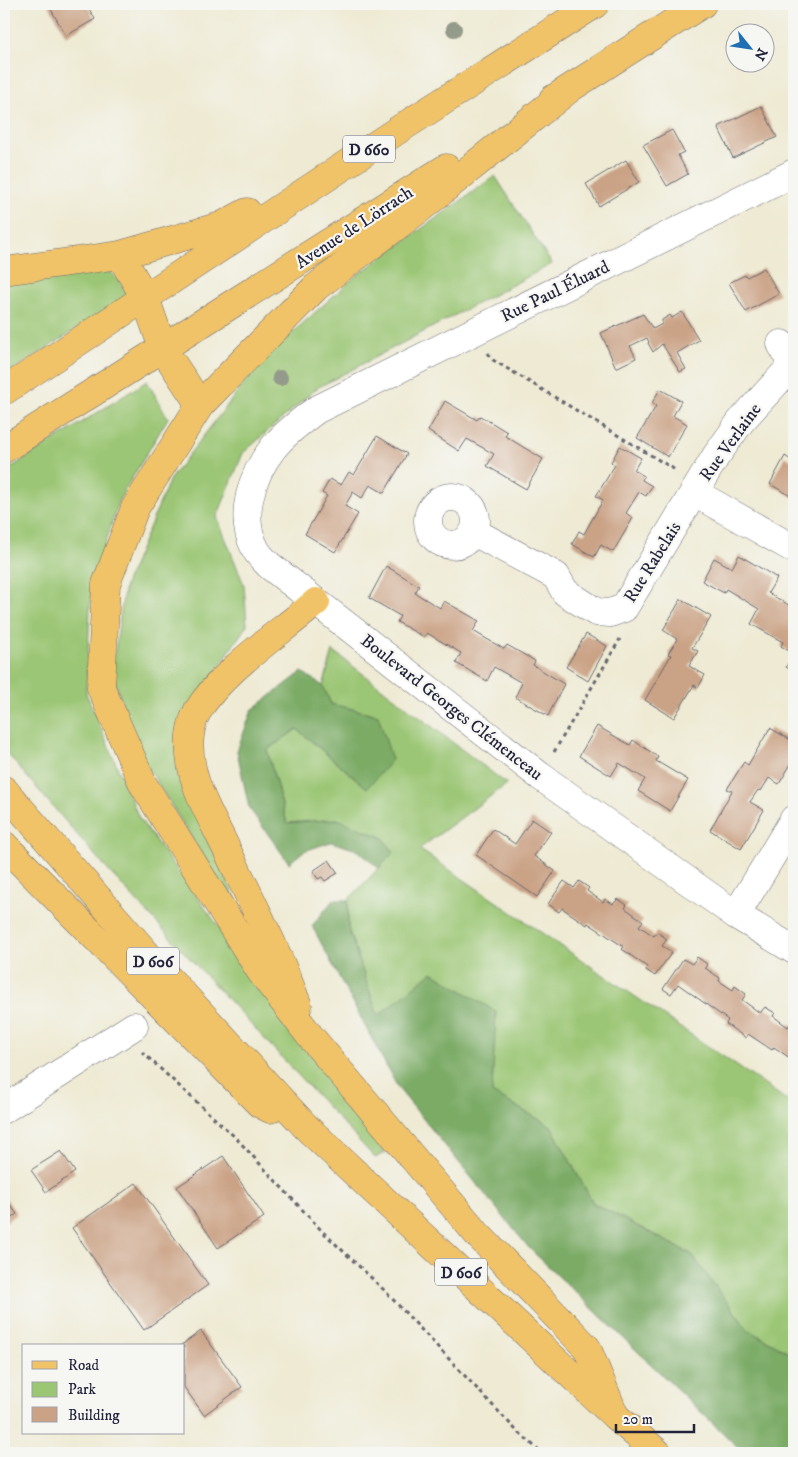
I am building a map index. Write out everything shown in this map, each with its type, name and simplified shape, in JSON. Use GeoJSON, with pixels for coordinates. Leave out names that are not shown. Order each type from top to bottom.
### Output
{"type":"FeatureCollection","features":[{"type":"Feature","properties":{"kind":"main road","name":"D 660"},"geometry":{"type":"LineString","coordinates":[[4,390],[398,130],[595,4]]}},
{"type":"Feature","properties":{"kind":"main road","name":"Avenue de Lörrach"},"geometry":{"type":"LineString","coordinates":[[4,449],[702,4]]}},
{"type":"Feature","properties":{"kind":"main road"},"geometry":{"type":"LineString","coordinates":[[568,90],[422,207],[316,287],[200,405],[135,508],[106,584],[101,688],[143,784],[261,972],[310,1036],[478,1235],[587,1348],[615,1416]]}},
{"type":"Feature","properties":{"kind":"main road"},"geometry":{"type":"LineString","coordinates":[[4,271],[120,256],[221,226],[398,130]]}},
{"type":"Feature","properties":{"kind":"main road"},"geometry":{"type":"LineString","coordinates":[[120,256],[145,297],[163,349],[200,405]]}},
{"type":"Feature","properties":{"kind":"main road"},"geometry":{"type":"LineString","coordinates":[[310,1036],[283,965],[198,787],[189,750],[190,729],[206,699],[244,661],[316,602]]}},
{"type":"Feature","properties":{"kind":"main road","name":"D 606"},"geometry":{"type":"LineString","coordinates":[[4,790],[158,967],[307,1128],[615,1416],[658,1453]]}},
{"type":"Feature","properties":{"kind":"main road"},"geometry":{"type":"LineString","coordinates":[[4,845],[260,1104],[307,1128]]}},
{"type":"Feature","properties":{"kind":"street","name":"Rue Paul Éluard"},"geometry":{"type":"LineString","coordinates":[[316,410],[794,173]]}},
{"type":"Feature","properties":{"kind":"street","name":"Rue Verlaine"},"geometry":{"type":"LineString","coordinates":[[695,493],[716,456],[741,421],[787,371],[790,365],[789,358],[781,344]]}},
{"type":"Feature","properties":{"kind":"street","name":"Boulevard Georges Clémenceau"},"geometry":{"type":"LineString","coordinates":[[316,410],[293,427],[273,448],[256,475],[246,518],[249,533],[256,550],[270,566],[540,776],[736,915],[794,950]]}},
{"type":"Feature","properties":{"kind":"street","name":"Rue Rabelais"},"geometry":{"type":"LineString","coordinates":[[474,532],[556,576],[565,592],[584,605],[596,612],[610,613],[624,608],[695,493]]}},
{"type":"Feature","properties":{"kind":"street"},"geometry":{"type":"LineString","coordinates":[[695,493],[794,549]]}},
{"type":"Feature","properties":{"kind":"street"},"geometry":{"type":"LineString","coordinates":[[736,915],[794,819]]}},
{"type":"Feature","properties":{"kind":"street"},"geometry":{"type":"LineString","coordinates":[[4,1109],[127,1031]]}},
{"type":"Feature","properties":{"kind":"path"},"geometry":{"type":"LineString","coordinates":[[486,350],[493,360],[690,478],[695,493]]}},
{"type":"Feature","properties":{"kind":"path"},"geometry":{"type":"LineString","coordinates":[[549,760],[620,638],[620,634]]}},
{"type":"Feature","properties":{"kind":"path"},"geometry":{"type":"LineString","coordinates":[[127,1031],[153,1060],[236,1138],[322,1231],[384,1290],[515,1429],[542,1453]]}},
{"type":"Feature","properties":{"kind":"green space"},"geometry":{"type":"Polygon","coordinates":[[[495,176],[552,264],[317,388],[243,453],[217,517],[244,585],[247,625],[179,726],[181,776],[250,932],[136,748],[112,671],[125,585],[170,479],[264,358],[357,275],[495,176]]]}},
{"type":"Feature","properties":{"kind":"green space"},"geometry":{"type":"Polygon","coordinates":[[[93,265],[113,274],[130,295],[4,376],[4,278],[93,265]]]}},
{"type":"Feature","properties":{"kind":"green space"},"geometry":{"type":"Polygon","coordinates":[[[147,381],[168,418],[119,500],[91,590],[86,693],[139,818],[385,1153],[375,1158],[106,868],[4,750],[4,472],[147,381]]]}},
{"type":"Feature","properties":{"kind":"green space"},"geometry":{"type":"Polygon","coordinates":[[[333,651],[507,784],[419,849],[794,1105],[794,1355],[748,1330],[691,1254],[593,1203],[551,1126],[491,1093],[378,1017],[348,928],[348,900],[394,852],[337,819],[287,824],[267,750],[297,729],[367,788],[378,715],[331,704],[323,686],[333,651]]]}},
{"type":"Feature","properties":{"kind":"green space"},"geometry":{"type":"Polygon","coordinates":[[[302,672],[323,686],[331,704],[378,715],[392,760],[367,788],[297,729],[267,750],[287,823],[337,819],[382,837],[394,852],[379,868],[357,850],[331,842],[304,851],[289,863],[249,808],[237,751],[252,710],[302,672]]]}},
{"type":"Feature","properties":{"kind":"green space"},"geometry":{"type":"Polygon","coordinates":[[[333,900],[348,900],[348,928],[378,1016],[432,972],[496,1012],[492,1093],[551,1126],[593,1203],[691,1254],[748,1330],[794,1355],[794,1453],[744,1453],[529,1248],[398,1088],[312,926],[333,900]]]}},
{"type":"Feature","properties":{"kind":"building"},"geometry":{"type":"Polygon","coordinates":[[[48,4],[86,4],[95,19],[66,36],[48,4]]]}},
{"type":"Feature","properties":{"kind":"building"},"geometry":{"type":"Polygon","coordinates":[[[761,106],[777,137],[733,158],[718,127],[761,106]]]}},
{"type":"Feature","properties":{"kind":"building"},"geometry":{"type":"Polygon","coordinates":[[[672,130],[684,152],[678,155],[688,174],[667,186],[643,145],[672,130]]]}},
{"type":"Feature","properties":{"kind":"building"},"geometry":{"type":"Polygon","coordinates":[[[626,160],[639,182],[599,206],[586,184],[626,160]]]}},
{"type":"Feature","properties":{"kind":"building"},"geometry":{"type":"Polygon","coordinates":[[[764,268],[779,294],[746,312],[729,283],[745,275],[747,277],[764,268]]]}},
{"type":"Feature","properties":{"kind":"building"},"geometry":{"type":"Polygon","coordinates":[[[682,312],[699,340],[677,353],[686,369],[680,372],[662,344],[653,352],[647,338],[630,346],[636,358],[616,368],[601,333],[643,314],[653,329],[662,324],[662,320],[670,315],[672,318],[682,312]]]}},
{"type":"Feature","properties":{"kind":"building"},"geometry":{"type":"Polygon","coordinates":[[[660,389],[681,401],[673,416],[687,424],[668,457],[637,438],[656,406],[652,403],[660,389]]]}},
{"type":"Feature","properties":{"kind":"building"},"geometry":{"type":"Polygon","coordinates":[[[445,401],[477,420],[480,416],[494,424],[507,432],[505,436],[543,459],[526,489],[487,466],[494,454],[467,439],[459,451],[428,431],[445,401]]]}},
{"type":"Feature","properties":{"kind":"building"},"geometry":{"type":"Polygon","coordinates":[[[377,436],[407,454],[384,493],[370,485],[362,498],[353,492],[345,506],[358,514],[335,552],[305,534],[327,496],[322,493],[330,479],[341,485],[349,472],[354,475],[377,436]]]}},
{"type":"Feature","properties":{"kind":"building"},"geometry":{"type":"Polygon","coordinates":[[[620,446],[641,458],[634,470],[644,476],[642,480],[652,486],[646,496],[639,492],[626,513],[633,518],[613,552],[601,545],[594,557],[572,544],[579,531],[584,534],[603,500],[596,496],[615,465],[611,462],[620,446]]]}},
{"type":"Feature","properties":{"kind":"building"},"geometry":{"type":"Polygon","coordinates":[[[785,456],[794,462],[794,498],[770,484],[785,456]]]}},
{"type":"Feature","properties":{"kind":"building"},"geometry":{"type":"Polygon","coordinates":[[[739,555],[777,578],[768,593],[794,608],[794,654],[781,646],[783,642],[751,624],[759,609],[726,589],[724,593],[702,581],[714,558],[732,568],[739,555]]]}},
{"type":"Feature","properties":{"kind":"building"},"geometry":{"type":"Polygon","coordinates":[[[386,566],[419,586],[415,593],[440,608],[444,601],[479,621],[473,631],[504,649],[507,645],[535,661],[533,665],[564,684],[548,716],[515,697],[522,683],[494,667],[487,681],[456,663],[461,653],[427,633],[424,637],[397,622],[400,616],[369,598],[386,566]]]}},
{"type":"Feature","properties":{"kind":"building"},"geometry":{"type":"Polygon","coordinates":[[[681,599],[711,617],[692,648],[698,651],[689,666],[705,675],[698,688],[694,685],[674,718],[645,700],[671,655],[668,654],[677,639],[663,630],[681,599]]]}},
{"type":"Feature","properties":{"kind":"building"},"geometry":{"type":"Polygon","coordinates":[[[586,634],[607,646],[588,681],[566,667],[586,634]]]}},
{"type":"Feature","properties":{"kind":"building"},"geometry":{"type":"Polygon","coordinates":[[[794,654],[794,672],[786,667],[794,654]]]}},
{"type":"Feature","properties":{"kind":"building"},"geometry":{"type":"Polygon","coordinates":[[[597,726],[630,745],[633,740],[658,757],[656,761],[688,780],[670,811],[638,791],[645,779],[619,763],[611,776],[579,756],[597,726]]]}},
{"type":"Feature","properties":{"kind":"building"},"geometry":{"type":"Polygon","coordinates":[[[770,728],[794,742],[794,759],[779,784],[769,778],[761,791],[758,790],[750,802],[764,810],[741,849],[710,830],[732,791],[727,789],[744,762],[748,765],[770,728]]]}},
{"type":"Feature","properties":{"kind":"building"},"geometry":{"type":"Polygon","coordinates":[[[532,819],[551,832],[534,856],[555,871],[537,897],[476,855],[493,829],[515,844],[532,819]]]}},
{"type":"Feature","properties":{"kind":"building"},"geometry":{"type":"Polygon","coordinates":[[[329,860],[338,873],[325,881],[322,877],[318,879],[313,871],[329,860]]]}},
{"type":"Feature","properties":{"kind":"building"},"geometry":{"type":"Polygon","coordinates":[[[564,881],[574,888],[579,881],[589,888],[587,891],[603,902],[605,899],[613,904],[618,899],[627,905],[625,908],[643,921],[639,926],[654,936],[657,932],[667,939],[662,946],[672,952],[655,976],[646,970],[647,967],[622,949],[624,947],[562,908],[559,912],[548,904],[564,881]]]}},
{"type":"Feature","properties":{"kind":"building"},"geometry":{"type":"Polygon","coordinates":[[[697,957],[707,964],[705,968],[720,978],[719,981],[733,990],[735,986],[746,994],[742,1000],[760,1013],[765,1007],[775,1013],[773,1016],[788,1027],[790,1024],[794,1027],[794,1061],[774,1047],[772,1050],[748,1034],[746,1038],[726,1024],[728,1020],[678,984],[671,994],[663,989],[683,959],[692,964],[697,957]]]}},
{"type":"Feature","properties":{"kind":"building"},"geometry":{"type":"Polygon","coordinates":[[[61,1151],[75,1172],[46,1192],[31,1170],[61,1151]]]}},
{"type":"Feature","properties":{"kind":"building"},"geometry":{"type":"Polygon","coordinates":[[[223,1156],[264,1217],[218,1248],[177,1187],[223,1156]]]}},
{"type":"Feature","properties":{"kind":"building"},"geometry":{"type":"Polygon","coordinates":[[[136,1183],[208,1285],[144,1330],[72,1228],[136,1183]]]}},
{"type":"Feature","properties":{"kind":"building"},"geometry":{"type":"Polygon","coordinates":[[[4,1196],[17,1214],[4,1223],[4,1196]]]}},
{"type":"Feature","properties":{"kind":"building"},"geometry":{"type":"Polygon","coordinates":[[[201,1331],[242,1387],[204,1415],[185,1388],[185,1344],[183,1344],[201,1331]]]}}]}
